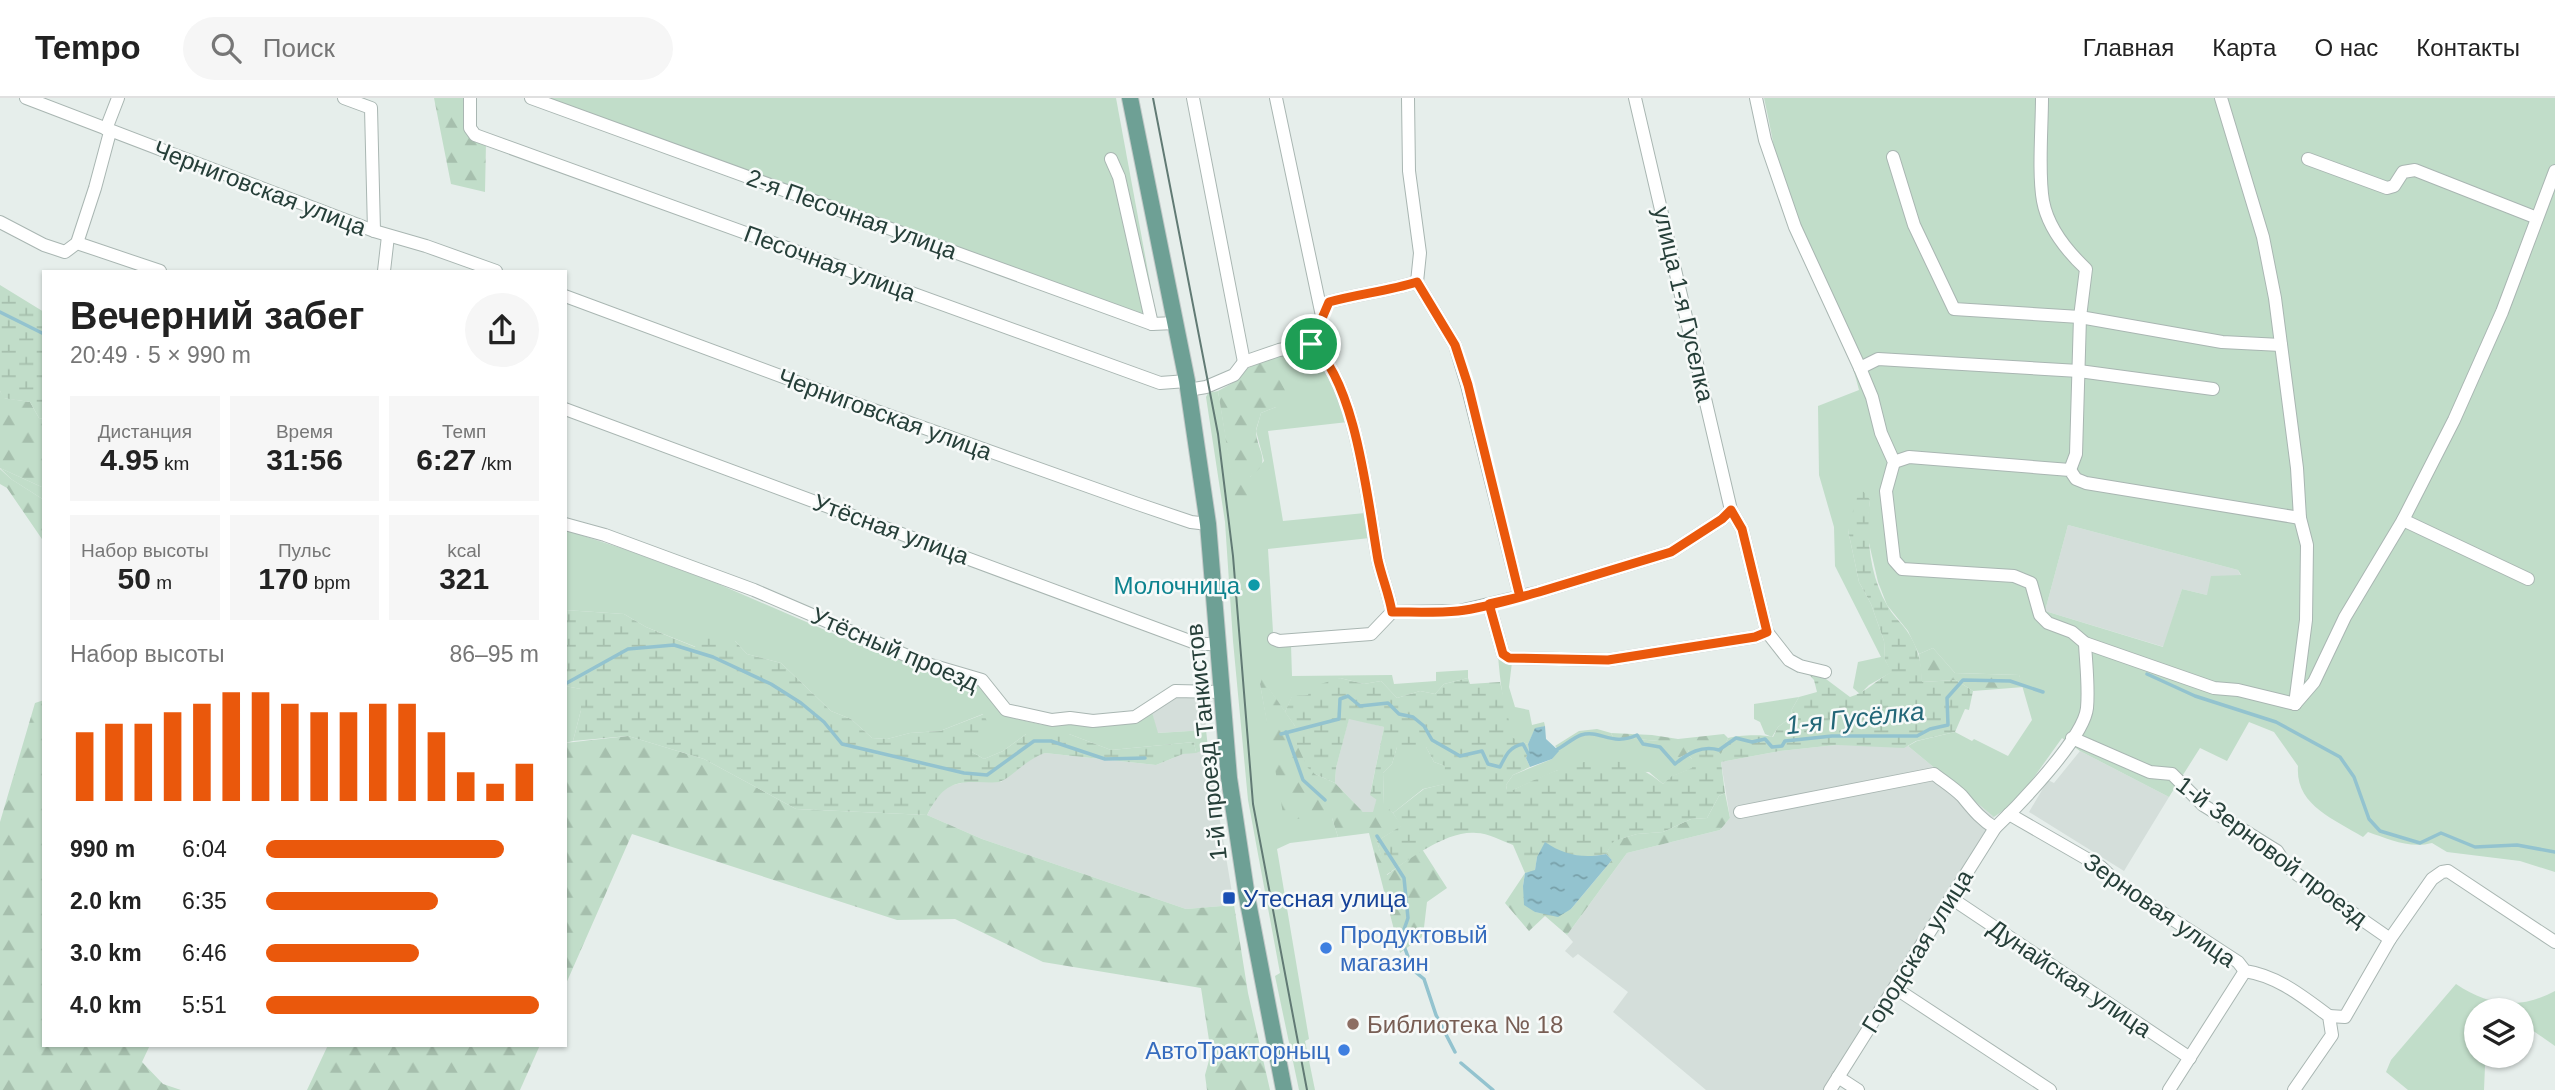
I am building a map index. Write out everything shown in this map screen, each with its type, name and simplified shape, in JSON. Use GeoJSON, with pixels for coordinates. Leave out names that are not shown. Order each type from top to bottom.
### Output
{"type":"FeatureCollection","features":[{"type":"Feature","properties":{"kind":"main road","name":"1-й проезд Танкистов"},"geometry":{"type":"LineString","coordinates":[[1130,98],[1188,386],[1208,524],[1220,692],[1238,846],[1284,1090]]}},
{"type":"Feature","properties":{"kind":"street","name":"Черниговская улица"},"geometry":{"type":"LineString","coordinates":[[26,98],[374,231],[493,270]]}},
{"type":"Feature","properties":{"kind":"street"},"geometry":{"type":"LineString","coordinates":[[0,222],[44,245],[65,252],[77,243],[96,188],[108,130],[118,98]]}},
{"type":"Feature","properties":{"kind":"street"},"geometry":{"type":"LineString","coordinates":[[344,98],[371,108],[374,231]]}},
{"type":"Feature","properties":{"kind":"street","name":"Песочная улица"},"geometry":{"type":"LineString","coordinates":[[470,98],[470,128],[475,135],[1160,383],[1206,387],[1234,375],[1244,362],[1279,350],[1311,344]]}},
{"type":"Feature","properties":{"kind":"street","name":"2-я Песочная улица"},"geometry":{"type":"LineString","coordinates":[[531,98],[1152,324],[1175,323]]}},
{"type":"Feature","properties":{"kind":"street"},"geometry":{"type":"LineString","coordinates":[[1193,98],[1244,362]]}},
{"type":"Feature","properties":{"kind":"street"},"geometry":{"type":"LineString","coordinates":[[1276,98],[1322,316]]}},
{"type":"Feature","properties":{"kind":"street"},"geometry":{"type":"LineString","coordinates":[[1408,98],[1409,170],[1420,253],[1417,282],[1455,345],[1468,385],[1520,597]]}},
{"type":"Feature","properties":{"kind":"street","name":"улица 1-я Гуселка"},"geometry":{"type":"LineString","coordinates":[[1635,98],[1731,510],[1742,529],[1767,632],[1789,660],[1800,666],[1825,672]]}},
{"type":"Feature","properties":{"kind":"street"},"geometry":{"type":"LineString","coordinates":[[1756,98],[1765,140],[1795,227],[1860,368],[1872,397],[1881,433],[1894,461],[1886,491],[1888,522],[1894,560],[1902,569],[2014,576],[2031,583],[2040,615],[2048,623],[2072,632],[2085,643],[2214,688],[2238,690],[2295,704]]}},
{"type":"Feature","properties":{"kind":"street"},"geometry":{"type":"LineString","coordinates":[[2042,98],[2043,201],[2050,223],[2068,252],[2086,269],[2080,317],[2076,454],[2070,470]]}},
{"type":"Feature","properties":{"kind":"street"},"geometry":{"type":"LineString","coordinates":[[2221,98],[2263,237],[2275,298],[2297,468],[2300,518],[2307,545],[2306,620],[2295,704]]}},
{"type":"Feature","properties":{"kind":"street"},"geometry":{"type":"LineString","coordinates":[[1893,157],[1914,225],[1954,309],[2080,317],[2222,342],[2281,345]]}},
{"type":"Feature","properties":{"kind":"street"},"geometry":{"type":"LineString","coordinates":[[1111,159],[1118,177],[1152,324]]}},
{"type":"Feature","properties":{"kind":"street"},"geometry":{"type":"LineString","coordinates":[[2308,159],[2387,188],[2394,186],[2403,172],[2415,170],[2537,218]]}},
{"type":"Feature","properties":{"kind":"street"},"geometry":{"type":"LineString","coordinates":[[2295,704],[2314,682],[2345,617],[2403,520],[2454,420],[2491,338],[2555,171]]}},
{"type":"Feature","properties":{"kind":"street"},"geometry":{"type":"LineString","coordinates":[[384,270],[388,236]]}},
{"type":"Feature","properties":{"kind":"street"},"geometry":{"type":"LineString","coordinates":[[77,243],[157,270]]}},
{"type":"Feature","properties":{"kind":"street"},"geometry":{"type":"LineString","coordinates":[[1392,612],[1379,566],[1352,421],[1338,378],[1320,351],[1311,344],[1329,302],[1384,292],[1417,282]]}},
{"type":"Feature","properties":{"kind":"street","name":"Черниговская улица"},"geometry":{"type":"LineString","coordinates":[[567,297],[1071,481],[1191,523],[1208,524]]}},
{"type":"Feature","properties":{"kind":"street"},"geometry":{"type":"LineString","coordinates":[[1860,368],[1878,359],[2078,371],[2213,389]]}},
{"type":"Feature","properties":{"kind":"street","name":"Утёсная улица"},"geometry":{"type":"LineString","coordinates":[[567,410],[1198,644],[1216,644]]}},
{"type":"Feature","properties":{"kind":"street"},"geometry":{"type":"LineString","coordinates":[[1894,461],[1909,457],[2070,470]]}},
{"type":"Feature","properties":{"kind":"street"},"geometry":{"type":"LineString","coordinates":[[2070,470],[2076,479],[2086,483],[2300,518]]}},
{"type":"Feature","properties":{"kind":"street"},"geometry":{"type":"LineString","coordinates":[[1274,639],[1279,641],[1371,634],[1392,612],[1459,611],[1520,597],[1671,552],[1722,519],[1731,510]]}},
{"type":"Feature","properties":{"kind":"street"},"geometry":{"type":"LineString","coordinates":[[2403,520],[2528,579]]}},
{"type":"Feature","properties":{"kind":"street","name":"Утёсный проезд"},"geometry":{"type":"LineString","coordinates":[[567,525],[605,535],[754,590],[924,663],[982,680],[1006,710],[1052,720],[1135,718],[1175,691],[1220,692]]}},
{"type":"Feature","properties":{"kind":"street"},"geometry":{"type":"LineString","coordinates":[[1489,604],[1503,654],[1509,658],[1608,660],[1755,637],[1767,632]]}},
{"type":"Feature","properties":{"kind":"street","name":"Городская улица"},"geometry":{"type":"LineString","coordinates":[[1830,1090],[1995,828],[2026,798],[2082,726],[2087,709],[2085,643]]}},
{"type":"Feature","properties":{"kind":"street","name":"1-й Зерновой проезд"},"geometry":{"type":"LineString","coordinates":[[2072,738],[2150,772],[2172,774],[2203,805],[2277,850],[2286,864],[2298,875],[2390,939]]}},
{"type":"Feature","properties":{"kind":"street"},"geometry":{"type":"LineString","coordinates":[[1740,812],[1934,774],[1995,828]]}},
{"type":"Feature","properties":{"kind":"street","name":"Зерновая улица"},"geometry":{"type":"LineString","coordinates":[[2009,814],[2101,867],[2120,884],[2238,962],[2245,971],[2265,974],[2329,1016]]}},
{"type":"Feature","properties":{"kind":"street"},"geometry":{"type":"LineString","coordinates":[[2294,1090],[2332,1035],[2329,1016],[2345,1017],[2390,939],[2432,879],[2442,872],[2448,871],[2555,942]]}},
{"type":"Feature","properties":{"kind":"street","name":"Дунайская улица"},"geometry":{"type":"LineString","coordinates":[[1951,898],[2190,1058]]}},
{"type":"Feature","properties":{"kind":"street"},"geometry":{"type":"LineString","coordinates":[[2169,1090],[2245,971]]}},
{"type":"Feature","properties":{"kind":"street"},"geometry":{"type":"LineString","coordinates":[[1895,988],[2050,1090]]}},
{"type":"Feature","properties":{"kind":"street"},"geometry":{"type":"LineString","coordinates":[[1838,1077],[1858,1090]]}},
{"type":"Feature","properties":{"kind":"shaded area"},"geometry":{"type":"Polygon","coordinates":[[[2068,525],[2238,570],[2241,576],[2207,595],[2182,589],[2164,647],[2045,611],[2068,525]]]}},
{"type":"Feature","properties":{"kind":"shaded area"},"geometry":{"type":"Polygon","coordinates":[[[1175,693],[1204,696],[1206,730],[1157,733],[1152,712],[1175,693]]]}},
{"type":"Feature","properties":{"kind":"shaded area"},"geometry":{"type":"Polygon","coordinates":[[[1349,718],[1384,727],[1370,794],[1377,797],[1374,812],[1363,812],[1335,783],[1336,768],[1349,718]]]}},
{"type":"Feature","properties":{"kind":"shaded area"},"geometry":{"type":"Polygon","coordinates":[[[1836,745],[1908,746],[1994,817],[1823,1090],[1706,1090],[1613,1012],[1628,992],[1578,954],[1573,958],[1565,951],[1573,942],[1567,935],[1627,853],[1720,830],[1730,818],[1721,762],[1780,751],[1836,745]]]}},
{"type":"Feature","properties":{"kind":"shaded area"},"geometry":{"type":"Polygon","coordinates":[[[1208,748],[1234,905],[1186,909],[982,839],[927,815],[946,787],[965,782],[1001,782],[1032,757],[1045,753],[1156,765],[1208,748]]]}},
{"type":"Feature","properties":{"kind":"shaded area"},"geometry":{"type":"Polygon","coordinates":[[[2080,751],[2169,797],[2124,871],[2029,812],[2048,780],[2054,783],[2080,751]]]}},
{"type":"Feature","properties":{"kind":"green space"},"geometry":{"type":"Polygon","coordinates":[[[434,98],[466,98],[467,135],[486,143],[485,192],[451,184],[434,98]]]}},
{"type":"Feature","properties":{"kind":"green space"},"geometry":{"type":"Polygon","coordinates":[[[538,98],[1116,98],[1157,320],[538,98]]]}},
{"type":"Feature","properties":{"kind":"green space"},"geometry":{"type":"Polygon","coordinates":[[[1764,98],[2555,98],[2555,872],[2520,861],[2447,852],[2432,843],[2407,844],[2368,832],[2363,837],[2329,817],[2310,801],[2299,780],[2298,766],[2274,732],[2249,722],[2227,761],[2200,748],[2169,797],[2080,751],[2062,738],[2017,801],[1994,817],[1908,746],[1917,741],[1955,732],[2008,756],[2032,720],[2019,675],[1955,673],[1933,648],[1919,654],[1908,631],[1887,605],[1878,582],[1866,530],[1870,500],[1848,530],[1859,582],[1871,604],[1884,641],[1885,660],[1892,672],[1869,685],[1860,694],[1853,688],[1858,662],[1881,657],[1835,566],[1834,527],[1819,475],[1818,406],[1859,390],[1846,349],[1800,251],[1793,230],[1764,98]],[[2068,525],[2045,611],[2163,647],[2182,589],[2207,595],[2211,576],[2241,575],[2238,570],[2068,525]]]}},
{"type":"Feature","properties":{"kind":"green space"},"geometry":{"type":"Polygon","coordinates":[[[0,285],[42,311],[42,419],[30,402],[3,398],[0,391],[0,285]]]}},
{"type":"Feature","properties":{"kind":"green space"},"geometry":{"type":"Polygon","coordinates":[[[1299,348],[1319,353],[1348,422],[1268,431],[1283,521],[1365,513],[1370,538],[1268,549],[1273,632],[1291,645],[1292,676],[1392,675],[1394,684],[1436,681],[1436,672],[1468,670],[1468,678],[1444,684],[1435,694],[1420,691],[1397,698],[1381,681],[1364,684],[1340,678],[1308,695],[1292,697],[1285,712],[1262,679],[1260,684],[1267,721],[1332,818],[1338,837],[1290,843],[1277,849],[1309,1039],[1305,1041],[1315,1090],[1299,1090],[1275,976],[1280,973],[1248,800],[1225,522],[1206,397],[1208,393],[1218,391],[1238,510],[1250,477],[1264,461],[1256,431],[1261,413],[1276,407],[1268,358],[1299,348]]]}},
{"type":"Feature","properties":{"kind":"green space"},"geometry":{"type":"Polygon","coordinates":[[[1268,358],[1287,394],[1276,407],[1261,413],[1256,430],[1262,455],[1261,466],[1250,477],[1252,501],[1244,510],[1237,510],[1218,391],[1238,380],[1240,372],[1268,358]]]}},
{"type":"Feature","properties":{"kind":"green space"},"geometry":{"type":"Polygon","coordinates":[[[0,391],[4,398],[30,402],[42,419],[42,487],[0,468],[0,391]]]}},
{"type":"Feature","properties":{"kind":"green space"},"geometry":{"type":"Polygon","coordinates":[[[0,468],[42,487],[42,499],[11,479],[0,468]]]}},
{"type":"Feature","properties":{"kind":"green space"},"geometry":{"type":"Polygon","coordinates":[[[0,469],[42,499],[42,539],[7,488],[0,484],[0,469]]]}},
{"type":"Feature","properties":{"kind":"green space"},"geometry":{"type":"Polygon","coordinates":[[[1863,491],[1870,500],[1869,540],[1876,580],[1889,609],[1905,628],[1917,649],[1922,682],[1956,680],[1973,691],[1969,710],[1965,709],[1955,732],[1916,741],[1904,748],[1836,745],[1780,751],[1721,762],[1725,793],[1719,796],[1707,818],[1691,819],[1663,832],[1637,834],[1614,841],[1606,854],[1537,857],[1535,871],[1525,873],[1513,845],[1481,833],[1465,833],[1441,841],[1386,875],[1377,841],[1401,826],[1393,813],[1424,789],[1444,784],[1445,766],[1434,762],[1426,747],[1397,747],[1392,764],[1383,773],[1384,805],[1370,795],[1384,727],[1349,719],[1336,768],[1335,783],[1308,768],[1297,745],[1295,726],[1285,712],[1292,696],[1308,695],[1311,687],[1340,678],[1364,684],[1381,681],[1397,698],[1420,691],[1435,694],[1444,684],[1468,678],[1470,684],[1500,682],[1513,738],[1528,744],[1529,752],[1526,758],[1530,767],[1513,775],[1506,785],[1507,790],[1513,790],[1570,766],[1607,760],[1625,763],[1644,771],[1663,784],[1672,776],[1692,768],[1692,759],[1687,754],[1689,750],[1709,743],[1721,754],[1728,738],[1750,735],[1773,737],[1778,727],[1790,718],[1799,697],[1817,692],[1814,680],[1806,671],[1818,673],[1850,697],[1891,672],[1885,660],[1884,641],[1871,604],[1859,582],[1848,530],[1857,496],[1863,491]]]}},
{"type":"Feature","properties":{"kind":"green space"},"geometry":{"type":"Polygon","coordinates":[[[567,531],[716,583],[848,640],[924,669],[979,684],[1004,716],[1043,725],[1092,725],[1152,712],[1158,733],[1206,730],[1208,748],[1196,753],[1194,742],[1111,750],[1069,734],[1026,734],[1003,751],[984,759],[972,752],[983,714],[940,731],[910,733],[887,739],[872,738],[851,719],[831,711],[781,663],[747,654],[735,641],[696,647],[646,627],[624,614],[567,610],[567,531]]]}},
{"type":"Feature","properties":{"kind":"green space"},"geometry":{"type":"Polygon","coordinates":[[[567,610],[624,614],[646,627],[695,647],[701,637],[735,641],[747,654],[781,663],[831,711],[851,719],[872,738],[887,739],[910,733],[940,731],[984,714],[990,729],[972,752],[984,759],[1003,751],[1026,734],[1069,734],[1111,750],[1194,742],[1196,753],[1183,754],[1156,765],[1045,753],[999,782],[959,783],[946,789],[927,815],[796,809],[704,759],[628,736],[573,741],[581,710],[581,689],[567,686],[567,610]]]}},
{"type":"Feature","properties":{"kind":"green space"},"geometry":{"type":"Polygon","coordinates":[[[1933,648],[1955,673],[2019,675],[2024,687],[1973,691],[1956,680],[1922,682],[1919,654],[1933,648]]]}},
{"type":"Feature","properties":{"kind":"green space"},"geometry":{"type":"Polygon","coordinates":[[[1498,655],[1512,662],[1509,687],[1515,707],[1529,710],[1532,725],[1544,722],[1545,726],[1535,729],[1528,744],[1513,739],[1503,697],[1498,655]]]}},
{"type":"Feature","properties":{"kind":"green space"},"geometry":{"type":"Polygon","coordinates":[[[1262,678],[1295,726],[1315,774],[1335,783],[1363,812],[1373,812],[1377,797],[1402,826],[1377,841],[1387,875],[1422,849],[1447,888],[1427,902],[1423,936],[1400,953],[1369,833],[1338,837],[1332,818],[1284,819],[1260,684],[1262,678]]]}},
{"type":"Feature","properties":{"kind":"green space"},"geometry":{"type":"Polygon","coordinates":[[[567,686],[581,689],[581,710],[573,741],[567,742],[567,686]]]}},
{"type":"Feature","properties":{"kind":"green space"},"geometry":{"type":"Polygon","coordinates":[[[1799,697],[1790,718],[1778,727],[1772,737],[1765,734],[1760,722],[1754,719],[1754,704],[1799,697]]]}},
{"type":"Feature","properties":{"kind":"green space"},"geometry":{"type":"Polygon","coordinates":[[[42,701],[42,1047],[149,1047],[142,1062],[163,1084],[181,1090],[0,1090],[0,822],[35,703],[42,701]]]}},
{"type":"Feature","properties":{"kind":"green space"},"geometry":{"type":"Polygon","coordinates":[[[1597,729],[1611,733],[1613,737],[1659,741],[1680,757],[1687,754],[1692,759],[1693,768],[1673,776],[1663,784],[1649,772],[1558,770],[1513,790],[1507,790],[1506,785],[1513,775],[1552,759],[1558,749],[1555,746],[1579,731],[1597,729]]]}},
{"type":"Feature","properties":{"kind":"green space"},"geometry":{"type":"Polygon","coordinates":[[[1611,733],[1678,739],[1724,734],[1728,738],[1721,755],[1689,750],[1680,757],[1658,756],[1659,741],[1613,737],[1611,733]]]}},
{"type":"Feature","properties":{"kind":"green space"},"geometry":{"type":"Polygon","coordinates":[[[628,736],[704,759],[796,809],[927,815],[982,839],[1186,909],[1234,905],[1248,993],[1270,1090],[1207,1090],[1205,1075],[1211,1053],[1201,988],[1043,962],[955,919],[897,920],[632,834],[567,981],[567,743],[628,736]]]}},
{"type":"Feature","properties":{"kind":"green space"},"geometry":{"type":"Polygon","coordinates":[[[1397,747],[1426,747],[1434,762],[1445,766],[1445,784],[1423,789],[1393,813],[1384,805],[1383,773],[1392,764],[1397,747]]]}},
{"type":"Feature","properties":{"kind":"green space"},"geometry":{"type":"Polygon","coordinates":[[[1725,793],[1730,818],[1720,830],[1627,853],[1567,935],[1545,916],[1529,931],[1505,903],[1525,873],[1523,886],[1535,912],[1550,914],[1571,909],[1612,860],[1606,854],[1613,841],[1637,834],[1663,832],[1691,819],[1707,818],[1719,796],[1725,793]]]}},
{"type":"Feature","properties":{"kind":"green space"},"geometry":{"type":"Polygon","coordinates":[[[2456,984],[2483,998],[2464,998],[2464,1068],[2485,1068],[2484,1090],[2408,1090],[2386,1072],[2391,1060],[2456,984]]]}},
{"type":"Feature","properties":{"kind":"green space"},"geometry":{"type":"Polygon","coordinates":[[[2555,991],[2555,1046],[2534,1031],[2534,999],[2555,991]]]}},
{"type":"Feature","properties":{"kind":"green space"},"geometry":{"type":"Polygon","coordinates":[[[327,1047],[539,1047],[520,1090],[307,1090],[327,1047]]]}},
{"type":"Feature","properties":{"kind":"water"},"geometry":{"type":"Polygon","coordinates":[[[1545,726],[1546,739],[1559,751],[1552,759],[1530,767],[1526,758],[1529,752],[1528,744],[1535,728],[1545,726]]]}},
{"type":"Feature","properties":{"kind":"water"},"geometry":{"type":"Polygon","coordinates":[[[1545,842],[1567,853],[1582,856],[1606,854],[1612,860],[1571,909],[1558,917],[1535,912],[1524,905],[1525,873],[1535,870],[1537,857],[1545,842]]]}},
{"type":"Feature","properties":{"kind":"waterway","name":"1-я Гусёлка"},"geometry":{"type":"LineString","coordinates":[[0,312],[42,333]]}},
{"type":"Feature","properties":{"kind":"waterway","name":"1-я Гусёлка"},"geometry":{"type":"LineString","coordinates":[[567,683],[628,649],[674,645],[713,657],[771,684],[824,722],[842,744],[964,773],[987,775],[1034,741],[1051,741],[1105,759],[1145,758]]}},
{"type":"Feature","properties":{"kind":"waterway","name":"1-я Гусёлка"},"geometry":{"type":"LineString","coordinates":[[2147,674],[2195,696],[2276,722],[2340,757],[2354,777],[2369,819],[2380,831],[2420,843],[2441,833],[2475,847],[2517,845],[2555,852]]}},
{"type":"Feature","properties":{"kind":"waterway","name":"1-я Гусёлка"},"geometry":{"type":"LineString","coordinates":[[1556,750],[1581,735],[1594,734],[1613,739],[1637,735],[1643,744],[1660,747],[1675,764],[1696,751],[1719,750],[1736,738],[1752,742],[1765,739],[1772,747],[1782,746],[1785,741],[1832,736],[1917,736],[1930,729],[1948,725],[1947,698],[1963,680],[2010,681],[2043,692]]}},
{"type":"Feature","properties":{"kind":"waterway","name":"1-я Гусёлка"},"geometry":{"type":"LineString","coordinates":[[1281,734],[1339,719],[1340,699],[1348,696],[1360,706],[1388,703],[1399,714],[1413,717],[1424,726],[1432,740],[1460,756],[1482,751],[1488,764],[1500,767],[1511,749],[1523,744],[1531,759]]}},
{"type":"Feature","properties":{"kind":"waterway"},"geometry":{"type":"LineString","coordinates":[[1286,732],[1303,780],[1325,800]]}},
{"type":"Feature","properties":{"kind":"waterway"},"geometry":{"type":"LineString","coordinates":[[1377,836],[1404,878],[1408,918],[1401,938],[1413,970],[1424,979],[1436,1015],[1455,1052]]}},
{"type":"Feature","properties":{"kind":"waterway"},"geometry":{"type":"LineString","coordinates":[[1461,1063],[1493,1090]]}},
{"type":"Feature","properties":{"kind":"tram line"},"geometry":{"type":"LineString","coordinates":[[1153,98],[1218,434],[1233,556],[1253,804],[1307,1090]]}},
{"type":"Feature","properties":{"kind":"place","name":"Молочница"},"geometry":{"type":"Point","coordinates":[1254,585]}},
{"type":"Feature","properties":{"kind":"place","name":"Утесная улица"},"geometry":{"type":"Point","coordinates":[1229,898]}},
{"type":"Feature","properties":{"kind":"place","name":"Продуктовый магазин"},"geometry":{"type":"Point","coordinates":[1326,948]}},
{"type":"Feature","properties":{"kind":"place","name":"Библиотека № 18"},"geometry":{"type":"Point","coordinates":[1353,1024]}},
{"type":"Feature","properties":{"kind":"place","name":"АвтоТракторныц"},"geometry":{"type":"Point","coordinates":[1344,1050]}},
{"type":"Feature","properties":{"kind":"route"},"geometry":{"type":"LineString","coordinates":[[1311,344],[1320,351],[1338,378],[1352,421],[1379,566],[1392,612],[1459,611],[1489,604],[1520,597],[1539,592],[1671,552],[1722,519],[1731,510],[1742,529],[1767,632],[1755,637],[1682,650],[1608,660],[1509,658],[1503,654],[1489,604],[1520,597],[1468,385],[1455,345],[1417,282],[1384,292],[1329,302],[1311,344]]}}]}
